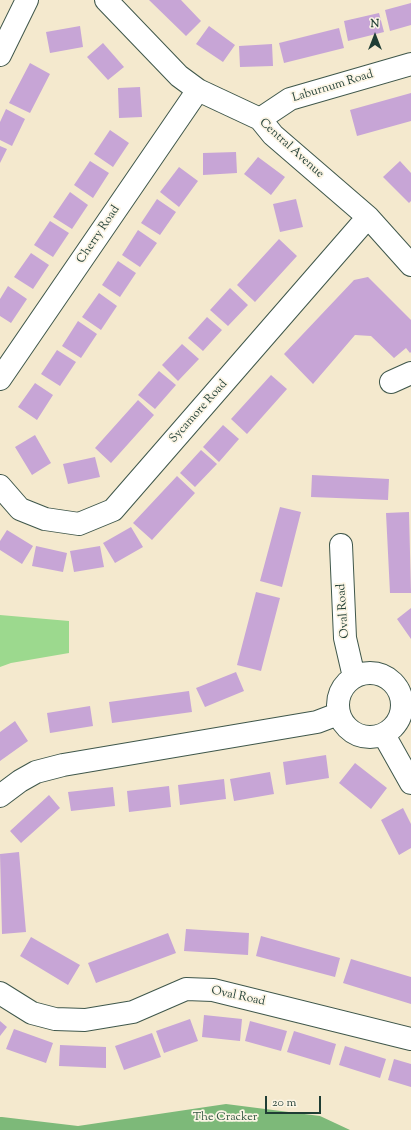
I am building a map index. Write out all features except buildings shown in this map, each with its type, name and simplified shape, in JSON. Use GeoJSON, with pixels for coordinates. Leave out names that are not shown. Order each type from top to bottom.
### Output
{"type":"FeatureCollection","features":[{"type":"Feature","properties":{"kind":"street"},"geometry":{"type":"LineString","coordinates":[[0,55],[28,0]]}},
{"type":"Feature","properties":{"kind":"street","name":"Central Avenue"},"geometry":{"type":"LineString","coordinates":[[106,0],[179,76],[198,90],[260,119],[273,135],[368,217],[411,265]]}},
{"type":"Feature","properties":{"kind":"street","name":"Laburnum Road"},"geometry":{"type":"LineString","coordinates":[[260,119],[290,99],[411,64]]}},
{"type":"Feature","properties":{"kind":"street","name":"Cherry Road"},"geometry":{"type":"LineString","coordinates":[[0,379],[198,90]]}},
{"type":"Feature","properties":{"kind":"street","name":"Sycamore Road"},"geometry":{"type":"LineString","coordinates":[[0,486],[20,509],[45,519],[79,524],[113,510],[368,217]]}},
{"type":"Feature","properties":{"kind":"street"},"geometry":{"type":"LineString","coordinates":[[391,382],[411,373]]}},
{"type":"Feature","properties":{"kind":"street","name":"Oval Road"},"geometry":{"type":"LineString","coordinates":[[340,545],[345,638],[354,677]]}},
{"type":"Feature","properties":{"kind":"street"},"geometry":{"type":"LineString","coordinates":[[369,672],[404,683],[402,714],[395,727],[384,735],[365,738],[348,730],[338,714],[338,699],[343,686],[354,677],[369,672]]}},
{"type":"Feature","properties":{"kind":"street"},"geometry":{"type":"LineString","coordinates":[[0,796],[20,781],[36,772],[64,765],[317,722],[338,714]]}},
{"type":"Feature","properties":{"kind":"street"},"geometry":{"type":"LineString","coordinates":[[384,735],[411,783]]}},
{"type":"Feature","properties":{"kind":"street","name":"Oval Road"},"geometry":{"type":"LineString","coordinates":[[0,993],[32,1013],[55,1019],[85,1020],[133,1012],[186,989],[213,990],[411,1039]]}},
{"type":"Feature","properties":{"kind":"green space"},"geometry":{"type":"Polygon","coordinates":[[[0,615],[69,621],[69,653],[11,663],[0,667],[0,615]]]}},
{"type":"Feature","properties":{"kind":"green space","name":"The Cracker"},"geometry":{"type":"Polygon","coordinates":[[[226,1104],[320,1116],[350,1130],[0,1130],[0,1117],[78,1126],[226,1104]]]}}]}
